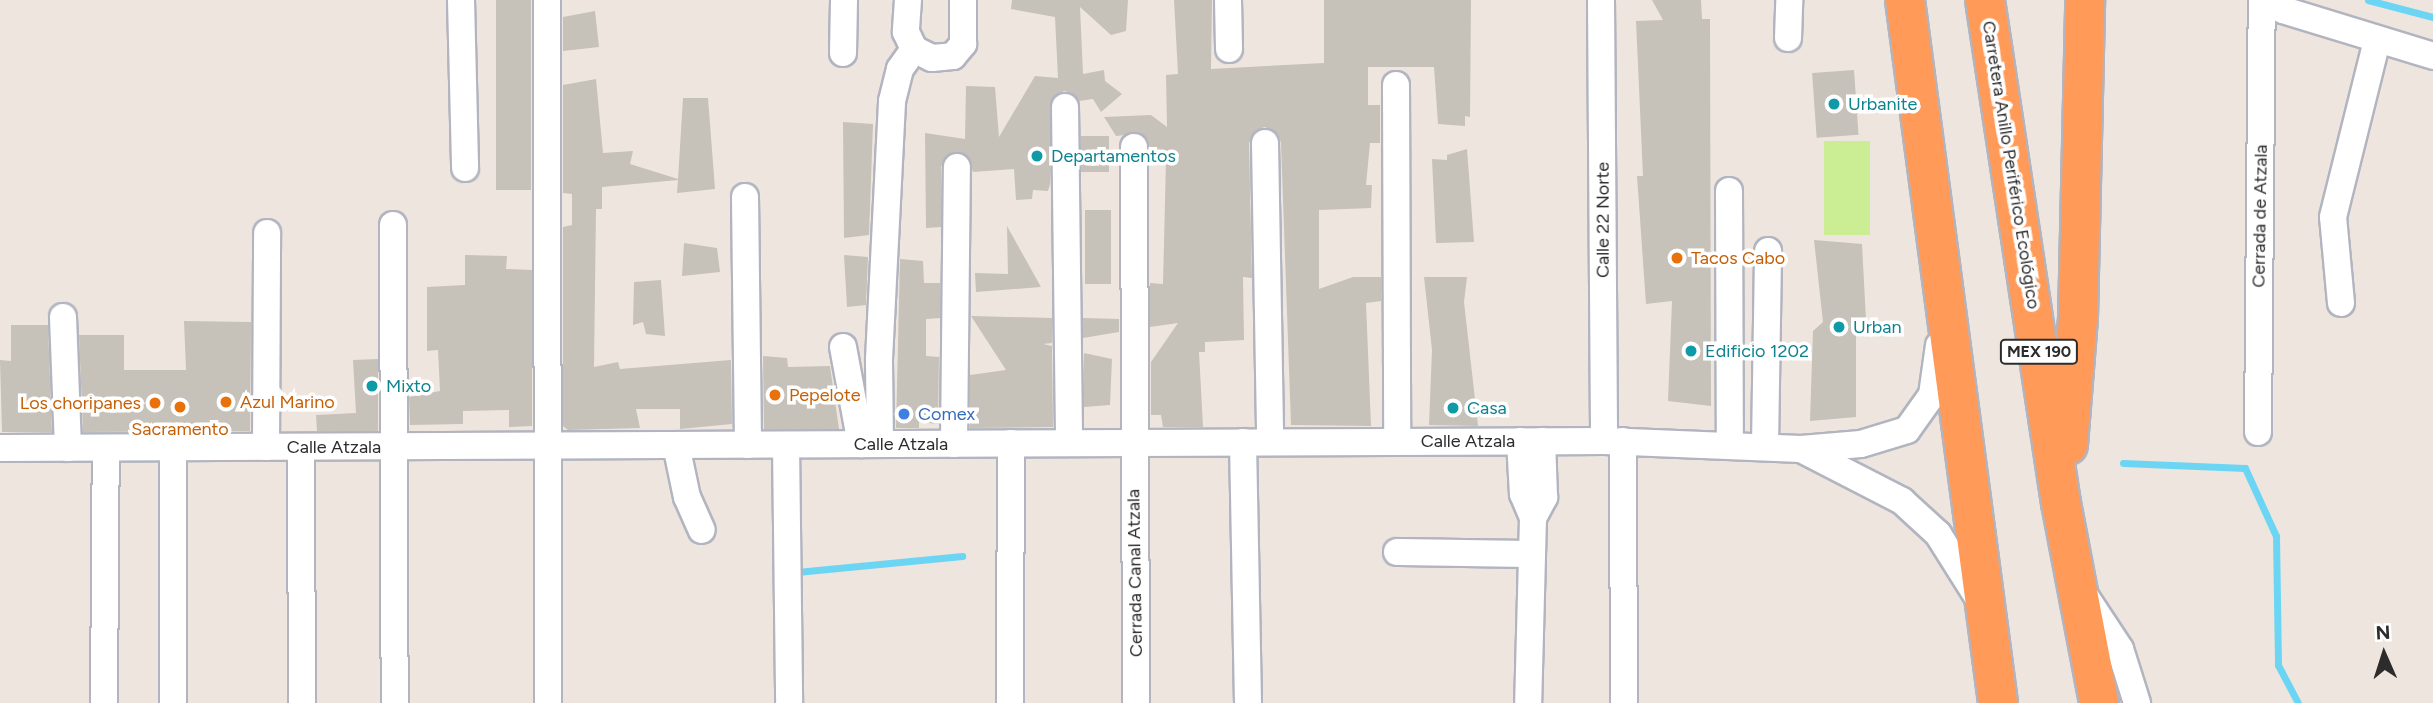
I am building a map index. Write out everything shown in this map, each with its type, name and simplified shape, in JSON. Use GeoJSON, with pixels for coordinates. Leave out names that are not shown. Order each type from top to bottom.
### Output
{"type":"FeatureCollection","features":[{"type":"Feature","properties":{"kind":"highway"},"geometry":{"type":"LineString","coordinates":[[1905,0],[1998,703]]}},
{"type":"Feature","properties":{"kind":"highway","name":"Carretera Anillo Periférico Ecológico"},"geometry":{"type":"LineString","coordinates":[[1985,0],[2061,503],[2099,703]]}},
{"type":"Feature","properties":{"kind":"highway"},"geometry":{"type":"LineString","coordinates":[[2061,503],[2078,318],[2085,0]]}},
{"type":"Feature","properties":{"kind":"street"},"geometry":{"type":"LineString","coordinates":[[461,0],[465,168]]}},
{"type":"Feature","properties":{"kind":"street"},"geometry":{"type":"LineString","coordinates":[[547,0],[550,446],[548,703]]}},
{"type":"Feature","properties":{"kind":"street"},"geometry":{"type":"LineString","coordinates":[[844,0],[844,53]]}},
{"type":"Feature","properties":{"kind":"street"},"geometry":{"type":"LineString","coordinates":[[908,0],[906,32],[914,49],[932,58],[953,56],[963,44],[963,0]]}},
{"type":"Feature","properties":{"kind":"street"},"geometry":{"type":"LineString","coordinates":[[1228,0],[1229,48]]}},
{"type":"Feature","properties":{"kind":"street","name":"Calle 22 Norte"},"geometry":{"type":"LineString","coordinates":[[1601,0],[1624,703]]}},
{"type":"Feature","properties":{"kind":"street"},"geometry":{"type":"LineString","coordinates":[[1788,38],[1789,0]]}},
{"type":"Feature","properties":{"kind":"street","name":"Cerrada de Atzala"},"geometry":{"type":"LineString","coordinates":[[2258,432],[2262,0]]}},
{"type":"Feature","properties":{"kind":"street"},"geometry":{"type":"LineString","coordinates":[[2268,0],[2283,10],[2433,56]]}},
{"type":"Feature","properties":{"kind":"street"},"geometry":{"type":"LineString","coordinates":[[2341,303],[2333,217],[2377,40]]}},
{"type":"Feature","properties":{"kind":"street"},"geometry":{"type":"LineString","coordinates":[[871,444],[879,359],[892,101],[900,69],[914,49]]}},
{"type":"Feature","properties":{"kind":"street"},"geometry":{"type":"LineString","coordinates":[[1396,85],[1397,442]]}},
{"type":"Feature","properties":{"kind":"street"},"geometry":{"type":"LineString","coordinates":[[1065,107],[1069,443]]}},
{"type":"Feature","properties":{"kind":"street"},"geometry":{"type":"LineString","coordinates":[[1265,143],[1270,442]]}},
{"type":"Feature","properties":{"kind":"street","name":"Cerrada Canal Atzala"},"geometry":{"type":"LineString","coordinates":[[1134,147],[1136,703]]}},
{"type":"Feature","properties":{"kind":"street"},"geometry":{"type":"LineString","coordinates":[[954,444],[957,167]]}},
{"type":"Feature","properties":{"kind":"street"},"geometry":{"type":"LineString","coordinates":[[1729,191],[1730,446]]}},
{"type":"Feature","properties":{"kind":"street"},"geometry":{"type":"LineString","coordinates":[[745,197],[748,445]]}},
{"type":"Feature","properties":{"kind":"street"},"geometry":{"type":"LineString","coordinates":[[393,225],[395,703]]}},
{"type":"Feature","properties":{"kind":"street"},"geometry":{"type":"LineString","coordinates":[[266,447],[267,233]]}},
{"type":"Feature","properties":{"kind":"street"},"geometry":{"type":"LineString","coordinates":[[1765,447],[1768,251]]}},
{"type":"Feature","properties":{"kind":"street","name":"Calle Atzala"},"geometry":{"type":"LineString","coordinates":[[0,448],[1614,441],[1801,449],[1891,438],[1913,425],[1932,395],[1944,298]]}},
{"type":"Feature","properties":{"kind":"street"},"geometry":{"type":"LineString","coordinates":[[64,317],[68,448]]}},
{"type":"Feature","properties":{"kind":"street"},"geometry":{"type":"LineString","coordinates":[[843,347],[871,444]]}},
{"type":"Feature","properties":{"kind":"street"},"geometry":{"type":"LineString","coordinates":[[1528,703],[1533,518],[1522,494],[1531,441]]}},
{"type":"Feature","properties":{"kind":"street"},"geometry":{"type":"LineString","coordinates":[[1243,442],[1248,703]]}},
{"type":"Feature","properties":{"kind":"street"},"geometry":{"type":"LineString","coordinates":[[1010,703],[1011,443]]}},
{"type":"Feature","properties":{"kind":"street"},"geometry":{"type":"LineString","coordinates":[[786,444],[789,703]]}},
{"type":"Feature","properties":{"kind":"street"},"geometry":{"type":"LineString","coordinates":[[676,445],[687,496],[702,530]]}},
{"type":"Feature","properties":{"kind":"street"},"geometry":{"type":"LineString","coordinates":[[173,447],[173,703]]}},
{"type":"Feature","properties":{"kind":"street"},"geometry":{"type":"LineString","coordinates":[[301,447],[302,703]]}},
{"type":"Feature","properties":{"kind":"street"},"geometry":{"type":"LineString","coordinates":[[104,703],[106,448]]}},
{"type":"Feature","properties":{"kind":"street","name":"Calle Atzala"},"geometry":{"type":"LineString","coordinates":[[1801,449],[1869,481],[1922,517],[1955,555],[1987,615]]}},
{"type":"Feature","properties":{"kind":"street"},"geometry":{"type":"LineString","coordinates":[[1398,552],[1531,554]]}},
{"type":"Feature","properties":{"kind":"street"},"geometry":{"type":"LineString","coordinates":[[2077,584],[2120,649],[2137,703]]}},
{"type":"Feature","properties":{"kind":"green space"},"geometry":{"type":"Polygon","coordinates":[[[1824,141],[1870,141],[1870,235],[1824,235],[1824,141]]]}},
{"type":"Feature","properties":{"kind":"building"},"geometry":{"type":"Polygon","coordinates":[[[496,0],[531,0],[531,190],[496,190],[496,0]]]}},
{"type":"Feature","properties":{"kind":"building"},"geometry":{"type":"Polygon","coordinates":[[[1012,0],[1128,0],[1126,31],[1111,35],[1080,7],[1083,74],[1104,70],[1105,81],[1122,94],[1101,112],[1093,99],[1079,101],[1072,93],[1064,91],[1052,99],[1050,184],[1048,191],[1033,190],[1032,199],[1016,200],[1014,169],[973,172],[966,154],[949,154],[941,167],[941,227],[926,228],[925,133],[965,139],[966,86],[995,87],[999,137],[1035,76],[1058,78],[1055,17],[1011,9],[1012,0]]]}},
{"type":"Feature","properties":{"kind":"building"},"geometry":{"type":"Polygon","coordinates":[[[1174,0],[1212,0],[1211,69],[1324,63],[1324,0],[1471,0],[1470,117],[1465,116],[1465,126],[1438,124],[1434,67],[1368,67],[1368,105],[1380,105],[1380,143],[1370,143],[1366,185],[1372,185],[1371,208],[1319,210],[1319,289],[1353,277],[1381,277],[1381,301],[1366,303],[1371,426],[1291,425],[1281,143],[1278,134],[1265,127],[1256,130],[1249,143],[1252,278],[1243,277],[1244,340],[1205,342],[1205,352],[1199,352],[1203,427],[1163,427],[1161,415],[1151,415],[1151,362],[1178,323],[1150,327],[1150,283],[1163,284],[1166,160],[1152,160],[1148,140],[1141,133],[1116,136],[1104,117],[1151,115],[1167,127],[1166,75],[1178,74],[1174,0]]]}},
{"type":"Feature","properties":{"kind":"building"},"geometry":{"type":"Polygon","coordinates":[[[1652,0],[1701,0],[1702,19],[1710,19],[1711,406],[1668,401],[1672,301],[1646,304],[1637,176],[1643,176],[1636,21],[1663,20],[1652,0]]]}},
{"type":"Feature","properties":{"kind":"building"},"geometry":{"type":"Polygon","coordinates":[[[595,11],[599,47],[563,51],[563,17],[595,11]]]}},
{"type":"Feature","properties":{"kind":"building","name":"Urbanite"},"geometry":{"type":"Polygon","coordinates":[[[1854,70],[1859,135],[1817,138],[1812,73],[1854,70]]]}},
{"type":"Feature","properties":{"kind":"building"},"geometry":{"type":"Polygon","coordinates":[[[596,79],[603,153],[633,151],[630,164],[678,179],[683,98],[708,98],[715,189],[677,193],[678,180],[602,187],[602,209],[596,209],[594,367],[618,362],[620,369],[731,360],[732,424],[680,429],[680,409],[636,409],[640,428],[568,430],[563,426],[563,227],[572,225],[572,194],[563,193],[563,85],[596,79]]]}},
{"type":"Feature","properties":{"kind":"building"},"geometry":{"type":"Polygon","coordinates":[[[843,122],[873,124],[869,235],[844,238],[843,122]]]}},
{"type":"Feature","properties":{"kind":"building"},"geometry":{"type":"Polygon","coordinates":[[[1081,136],[1109,136],[1109,172],[1081,172],[1081,136]]]}},
{"type":"Feature","properties":{"kind":"building"},"geometry":{"type":"Polygon","coordinates":[[[1467,149],[1474,242],[1436,243],[1432,159],[1447,160],[1447,155],[1467,149]]]}},
{"type":"Feature","properties":{"kind":"building"},"geometry":{"type":"Polygon","coordinates":[[[1085,210],[1111,210],[1111,284],[1085,284],[1085,210]]]}},
{"type":"Feature","properties":{"kind":"building"},"geometry":{"type":"Polygon","coordinates":[[[1007,226],[1041,287],[976,292],[975,273],[1008,274],[1007,226]]]}},
{"type":"Feature","properties":{"kind":"building","name":"Urban"},"geometry":{"type":"Polygon","coordinates":[[[1814,240],[1862,244],[1866,320],[1856,331],[1856,417],[1810,421],[1813,331],[1823,322],[1814,240]]]}},
{"type":"Feature","properties":{"kind":"building"},"geometry":{"type":"Polygon","coordinates":[[[684,243],[717,248],[720,272],[682,276],[684,243]]]}},
{"type":"Feature","properties":{"kind":"building"},"geometry":{"type":"Polygon","coordinates":[[[465,255],[507,256],[506,269],[532,270],[532,426],[509,427],[509,410],[463,411],[463,424],[410,425],[409,397],[440,391],[438,350],[427,351],[427,287],[465,285],[465,255]]]}},
{"type":"Feature","properties":{"kind":"building"},"geometry":{"type":"Polygon","coordinates":[[[844,255],[868,257],[866,305],[847,307],[844,255]]]}},
{"type":"Feature","properties":{"kind":"building"},"geometry":{"type":"Polygon","coordinates":[[[900,259],[923,261],[924,283],[940,283],[940,318],[926,319],[926,356],[939,357],[938,424],[919,422],[919,428],[896,428],[900,259]]]}},
{"type":"Feature","properties":{"kind":"building"},"geometry":{"type":"Polygon","coordinates":[[[1424,277],[1467,277],[1464,302],[1478,426],[1429,425],[1432,350],[1424,277]]]}},
{"type":"Feature","properties":{"kind":"building"},"geometry":{"type":"Polygon","coordinates":[[[661,280],[665,336],[646,334],[643,322],[633,325],[634,282],[661,280]]]}},
{"type":"Feature","properties":{"kind":"building"},"geometry":{"type":"Polygon","coordinates":[[[971,316],[1052,318],[1052,343],[1043,344],[1052,346],[1053,427],[970,428],[970,375],[1006,370],[971,316]]]}},
{"type":"Feature","properties":{"kind":"building"},"geometry":{"type":"Polygon","coordinates":[[[1083,318],[1119,319],[1119,332],[1083,338],[1083,318]]]}},
{"type":"Feature","properties":{"kind":"building"},"geometry":{"type":"Polygon","coordinates":[[[184,321],[251,322],[250,431],[83,432],[79,335],[124,335],[124,370],[186,370],[184,321]]]}},
{"type":"Feature","properties":{"kind":"building"},"geometry":{"type":"Polygon","coordinates":[[[11,325],[48,325],[52,432],[2,432],[0,360],[11,361],[11,325]]]}},
{"type":"Feature","properties":{"kind":"building"},"geometry":{"type":"Polygon","coordinates":[[[1084,353],[1112,359],[1110,405],[1084,407],[1084,353]]]}},
{"type":"Feature","properties":{"kind":"building"},"geometry":{"type":"Polygon","coordinates":[[[763,356],[787,358],[788,367],[830,366],[839,429],[764,429],[763,356]]]}},
{"type":"Feature","properties":{"kind":"building","name":"Mixto"},"geometry":{"type":"Polygon","coordinates":[[[378,359],[378,431],[317,431],[316,415],[356,413],[353,360],[378,359]]]}},
{"type":"Feature","properties":{"kind":"waterway"},"geometry":{"type":"LineString","coordinates":[[2368,0],[2433,17]]}},
{"type":"Feature","properties":{"kind":"waterway"},"geometry":{"type":"LineString","coordinates":[[2123,463],[2245,468],[2276,536],[2278,665],[2298,703]]}},
{"type":"Feature","properties":{"kind":"waterway"},"geometry":{"type":"LineString","coordinates":[[797,572],[962,556]]}},
{"type":"Feature","properties":{"kind":"place","name":"Urbanite"},"geometry":{"type":"Point","coordinates":[1834,104]}},
{"type":"Feature","properties":{"kind":"place","name":"Departamentos"},"geometry":{"type":"Point","coordinates":[1037,156]}},
{"type":"Feature","properties":{"kind":"place","name":"Tacos Cabo"},"geometry":{"type":"Point","coordinates":[1677,258]}},
{"type":"Feature","properties":{"kind":"place","name":"Urban"},"geometry":{"type":"Point","coordinates":[1839,327]}},
{"type":"Feature","properties":{"kind":"place","name":"Edificio 1202"},"geometry":{"type":"Point","coordinates":[1691,351]}},
{"type":"Feature","properties":{"kind":"place","name":"Mixto"},"geometry":{"type":"Point","coordinates":[372,386]}},
{"type":"Feature","properties":{"kind":"place","name":"Pepelote"},"geometry":{"type":"Point","coordinates":[775,395]}},
{"type":"Feature","properties":{"kind":"place","name":"Azul Marino"},"geometry":{"type":"Point","coordinates":[226,402]}},
{"type":"Feature","properties":{"kind":"place","name":"Los choripanes"},"geometry":{"type":"Point","coordinates":[155,403]}},
{"type":"Feature","properties":{"kind":"place","name":"Sacramento"},"geometry":{"type":"Point","coordinates":[180,407]}},
{"type":"Feature","properties":{"kind":"place","name":"Casa"},"geometry":{"type":"Point","coordinates":[1453,408]}},
{"type":"Feature","properties":{"kind":"place","name":"Comex"},"geometry":{"type":"Point","coordinates":[904,414]}}]}
